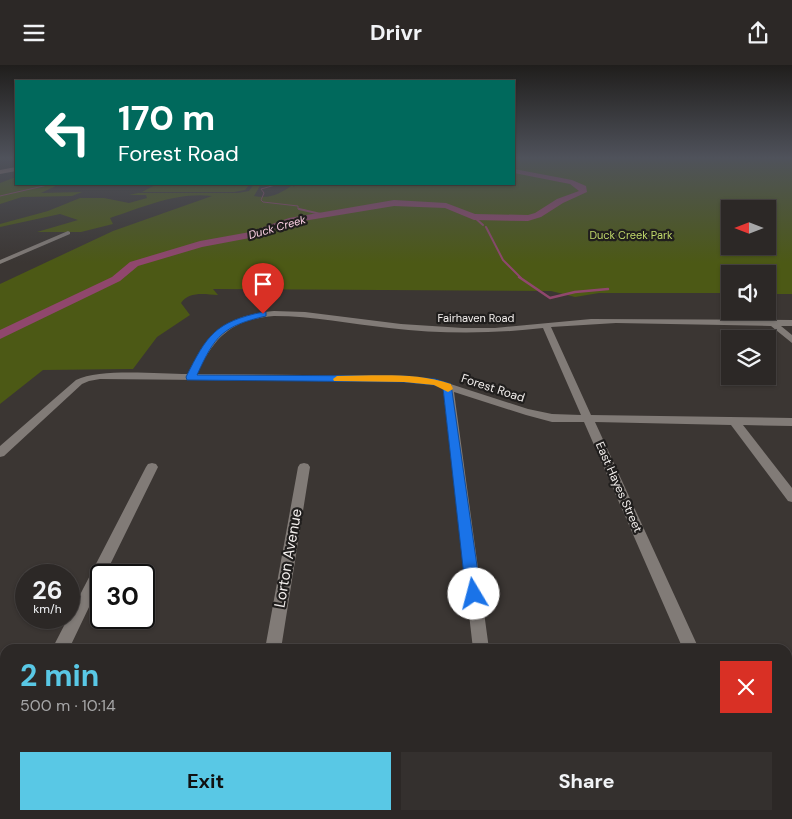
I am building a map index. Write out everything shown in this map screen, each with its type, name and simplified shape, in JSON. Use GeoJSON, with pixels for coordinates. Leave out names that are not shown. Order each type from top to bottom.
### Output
{"type":"FeatureCollection","features":[{"type":"Feature","properties":{"kind":"street"},"geometry":{"type":"LineString","coordinates":[[0,263],[68,233]]}},
{"type":"Feature","properties":{"kind":"street","name":"Fairhaven Road"},"geometry":{"type":"LineString","coordinates":[[191,377],[204,350],[225,327],[243,319],[263,314],[313,316],[364,323],[463,331],[515,330],[591,321],[792,323]]}},
{"type":"Feature","properties":{"kind":"street"},"geometry":{"type":"LineString","coordinates":[[774,324],[792,340]]}},
{"type":"Feature","properties":{"kind":"street","name":"East Hayes Street"},"geometry":{"type":"LineString","coordinates":[[546,326],[689,644]]}},
{"type":"Feature","properties":{"kind":"street","name":"Forest Road"},"geometry":{"type":"LineString","coordinates":[[0,453],[79,381],[100,376],[404,379],[435,382],[526,412],[552,417],[792,422]]}},
{"type":"Feature","properties":{"kind":"street"},"geometry":{"type":"LineString","coordinates":[[448,386],[480,644]]}},
{"type":"Feature","properties":{"kind":"street"},"geometry":{"type":"LineString","coordinates":[[734,421],[792,497]]}},
{"type":"Feature","properties":{"kind":"street"},"geometry":{"type":"LineString","coordinates":[[63,644],[152,467]]}},
{"type":"Feature","properties":{"kind":"street","name":"Lorton Avenue"},"geometry":{"type":"LineString","coordinates":[[274,644],[304,467]]}},
{"type":"Feature","properties":{"kind":"green space"},"geometry":{"type":"Polygon","coordinates":[[[0,193],[79,193],[72,196],[22,197],[0,204],[0,193]]]}},
{"type":"Feature","properties":{"kind":"green space","name":"Duck Creek Park"},"geometry":{"type":"Polygon","coordinates":[[[137,193],[256,193],[254,196],[265,197],[278,193],[792,193],[792,294],[776,294],[776,265],[721,265],[721,293],[599,293],[575,297],[551,291],[213,289],[218,295],[197,294],[184,299],[181,303],[190,315],[157,337],[133,369],[43,370],[0,404],[0,284],[113,231],[212,196],[186,196],[160,201],[110,218],[113,224],[81,232],[37,232],[78,220],[60,214],[0,227],[0,224],[48,211],[80,198],[104,198],[129,203],[147,198],[146,195],[129,195],[137,193]]]}},
{"type":"Feature","properties":{"kind":"waterway"},"geometry":{"type":"LineString","coordinates":[[0,196],[12,193]]}},
{"type":"Feature","properties":{"kind":"waterway"},"geometry":{"type":"LineString","coordinates":[[264,193],[261,200],[263,202],[298,206],[298,209],[301,209]]}},
{"type":"Feature","properties":{"kind":"waterway","name":"Duck Creek"},"geometry":{"type":"LineString","coordinates":[[0,335],[116,279],[134,264],[200,244],[252,235],[289,221],[394,203],[446,206],[474,217],[528,218],[538,215],[560,201],[580,193]]}},
{"type":"Feature","properties":{"kind":"waterway"},"geometry":{"type":"LineString","coordinates":[[301,209],[305,210]]}},
{"type":"Feature","properties":{"kind":"waterway"},"geometry":{"type":"LineString","coordinates":[[301,209],[325,215]]}},
{"type":"Feature","properties":{"kind":"waterway","name":"Duck Creek"},"geometry":{"type":"LineString","coordinates":[[474,217],[483,225]]}},
{"type":"Feature","properties":{"kind":"waterway"},"geometry":{"type":"LineString","coordinates":[[486,227],[503,260],[521,278]]}},
{"type":"Feature","properties":{"kind":"waterway"},"geometry":{"type":"LineString","coordinates":[[519,277],[550,298],[575,292],[608,289]]}},
{"type":"Feature","properties":{"kind":"slow traffic"},"geometry":{"type":"LineString","coordinates":[[337,379],[404,379],[435,382],[448,386],[448,389]]}},
{"type":"Feature","properties":{"kind":"route"},"geometry":{"type":"LineString","coordinates":[[263,314],[243,319],[225,327],[204,350],[191,377],[404,379],[435,382],[448,386],[454,447],[474,594]]}}]}
